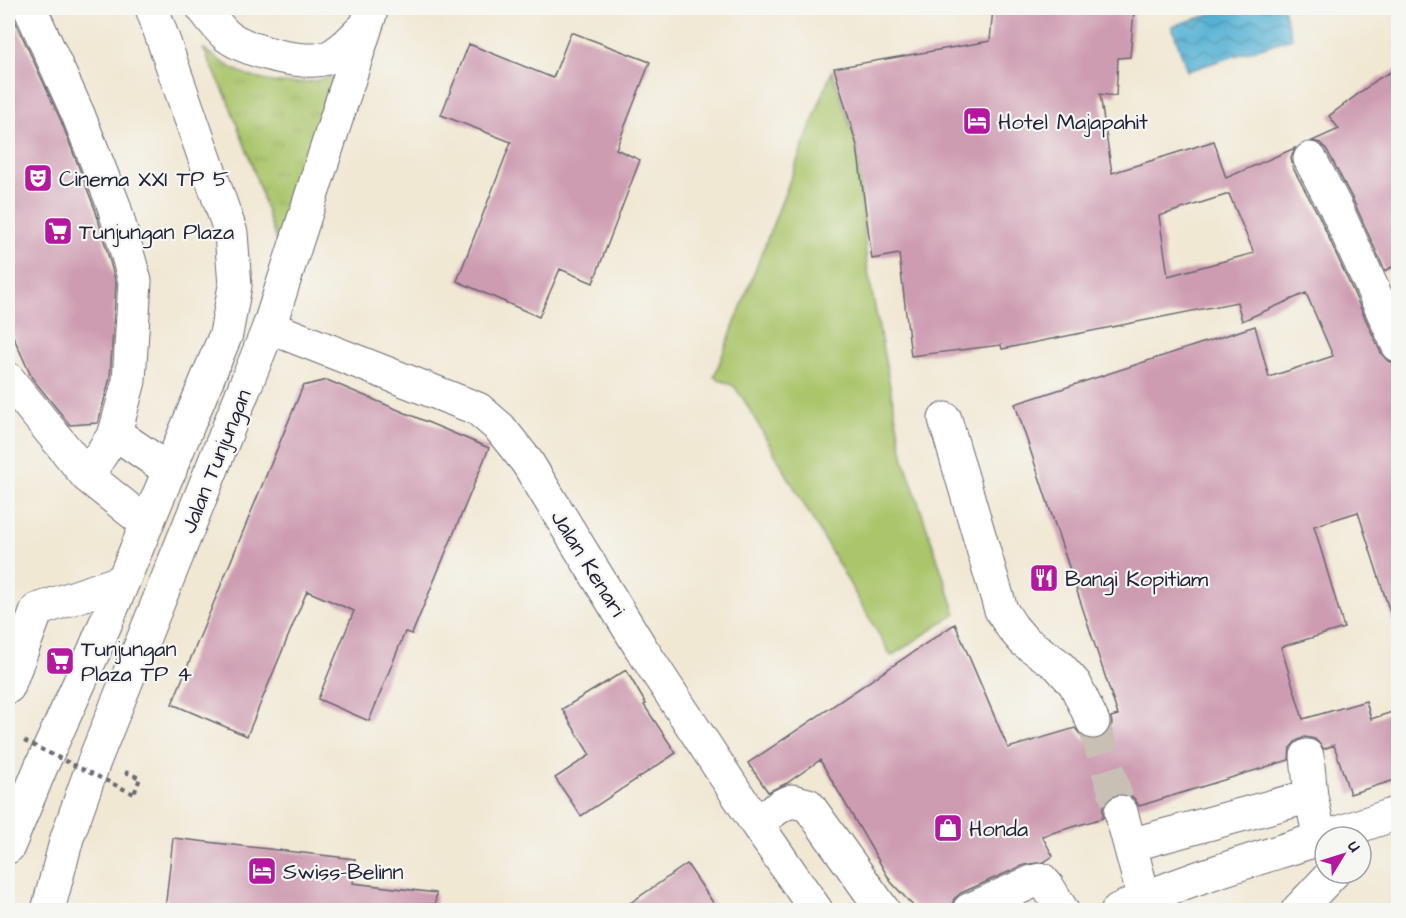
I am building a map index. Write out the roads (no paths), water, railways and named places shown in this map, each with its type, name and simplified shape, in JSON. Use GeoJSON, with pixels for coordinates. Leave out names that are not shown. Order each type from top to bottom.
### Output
{"type":"FeatureCollection","features":[{"type":"Feature","properties":{"kind":"main road"},"geometry":{"type":"LineString","coordinates":[[30,8],[78,114],[114,206],[135,281],[129,381],[116,433],[87,476]]}},
{"type":"Feature","properties":{"kind":"main road","name":"Jalan Tunjungan"},"geometry":{"type":"LineString","coordinates":[[8,847],[170,471],[226,334],[235,286],[231,233],[152,8]]}},
{"type":"Feature","properties":{"kind":"main road"},"geometry":{"type":"LineString","coordinates":[[203,8],[216,24],[238,43],[300,62],[318,61],[341,50],[369,17]]}},
{"type":"Feature","properties":{"kind":"main road","name":"Jalan Tunjungan"},"geometry":{"type":"LineString","coordinates":[[48,910],[68,838],[95,759],[269,327],[369,17]]}},
{"type":"Feature","properties":{"kind":"main road"},"geometry":{"type":"LineString","coordinates":[[1311,159],[1336,208],[1398,345]]}},
{"type":"Feature","properties":{"kind":"main road","name":"Jalan Kenari"},"geometry":{"type":"LineString","coordinates":[[269,327],[478,409],[500,428],[527,462],[642,648],[756,823],[816,910]]}},
{"type":"Feature","properties":{"kind":"main road"},"geometry":{"type":"LineString","coordinates":[[8,379],[87,476],[147,525]]}},
{"type":"Feature","properties":{"kind":"main road"},"geometry":{"type":"LineString","coordinates":[[945,418],[1001,610],[1024,641],[1058,665],[1075,684],[1093,722]]}},
{"type":"Feature","properties":{"kind":"main road"},"geometry":{"type":"LineString","coordinates":[[116,433],[170,471]]}},
{"type":"Feature","properties":{"kind":"main road"},"geometry":{"type":"LineString","coordinates":[[8,687],[37,610],[123,581]]}},
{"type":"Feature","properties":{"kind":"main road"},"geometry":{"type":"LineString","coordinates":[[1307,756],[1311,796],[1320,825]]}},
{"type":"Feature","properties":{"kind":"main road"},"geometry":{"type":"LineString","coordinates":[[1130,845],[1311,796]]}},
{"type":"Feature","properties":{"kind":"main road"},"geometry":{"type":"LineString","coordinates":[[756,823],[782,805],[792,801],[808,805],[883,910]]}},
{"type":"Feature","properties":{"kind":"main road"},"geometry":{"type":"LineString","coordinates":[[1121,812],[1130,845],[1131,904],[1211,873],[1313,841]]}},
{"type":"Feature","properties":{"kind":"main road"},"geometry":{"type":"LineString","coordinates":[[969,910],[1032,882],[1042,880],[1062,910]]}},
{"type":"Feature","properties":{"kind":"main road"},"geometry":{"type":"LineString","coordinates":[[1298,910],[1322,885]]}},
{"type":"Feature","properties":{"kind":"water"},"geometry":{"type":"Polygon","coordinates":[[[1232,8],[1283,8],[1292,38],[1187,71],[1172,26],[1232,8]]]}},
{"type":"Feature","properties":{"kind":"tunnel"},"geometry":{"type":"LineString","coordinates":[[1093,722],[1121,812]]}},
{"type":"Feature","properties":{"kind":"place","name":"Hotel Majapahit"},"geometry":{"type":"Point","coordinates":[977,121]}},
{"type":"Feature","properties":{"kind":"place","name":"Cinema XXI TP 5"},"geometry":{"type":"Point","coordinates":[38,178]}},
{"type":"Feature","properties":{"kind":"place","name":"Tunjungan Plaza"},"geometry":{"type":"Point","coordinates":[58,231]}},
{"type":"Feature","properties":{"kind":"place","name":"Bangi Kopitiam"},"geometry":{"type":"Point","coordinates":[1044,578]}},
{"type":"Feature","properties":{"kind":"place","name":"Tunjungan Plaza TP 4"},"geometry":{"type":"Point","coordinates":[60,661]}},
{"type":"Feature","properties":{"kind":"place","name":"Honda"},"geometry":{"type":"Point","coordinates":[948,828]}},
{"type":"Feature","properties":{"kind":"place","name":"Swiss-Belinn"},"geometry":{"type":"Point","coordinates":[262,871]}}]}
